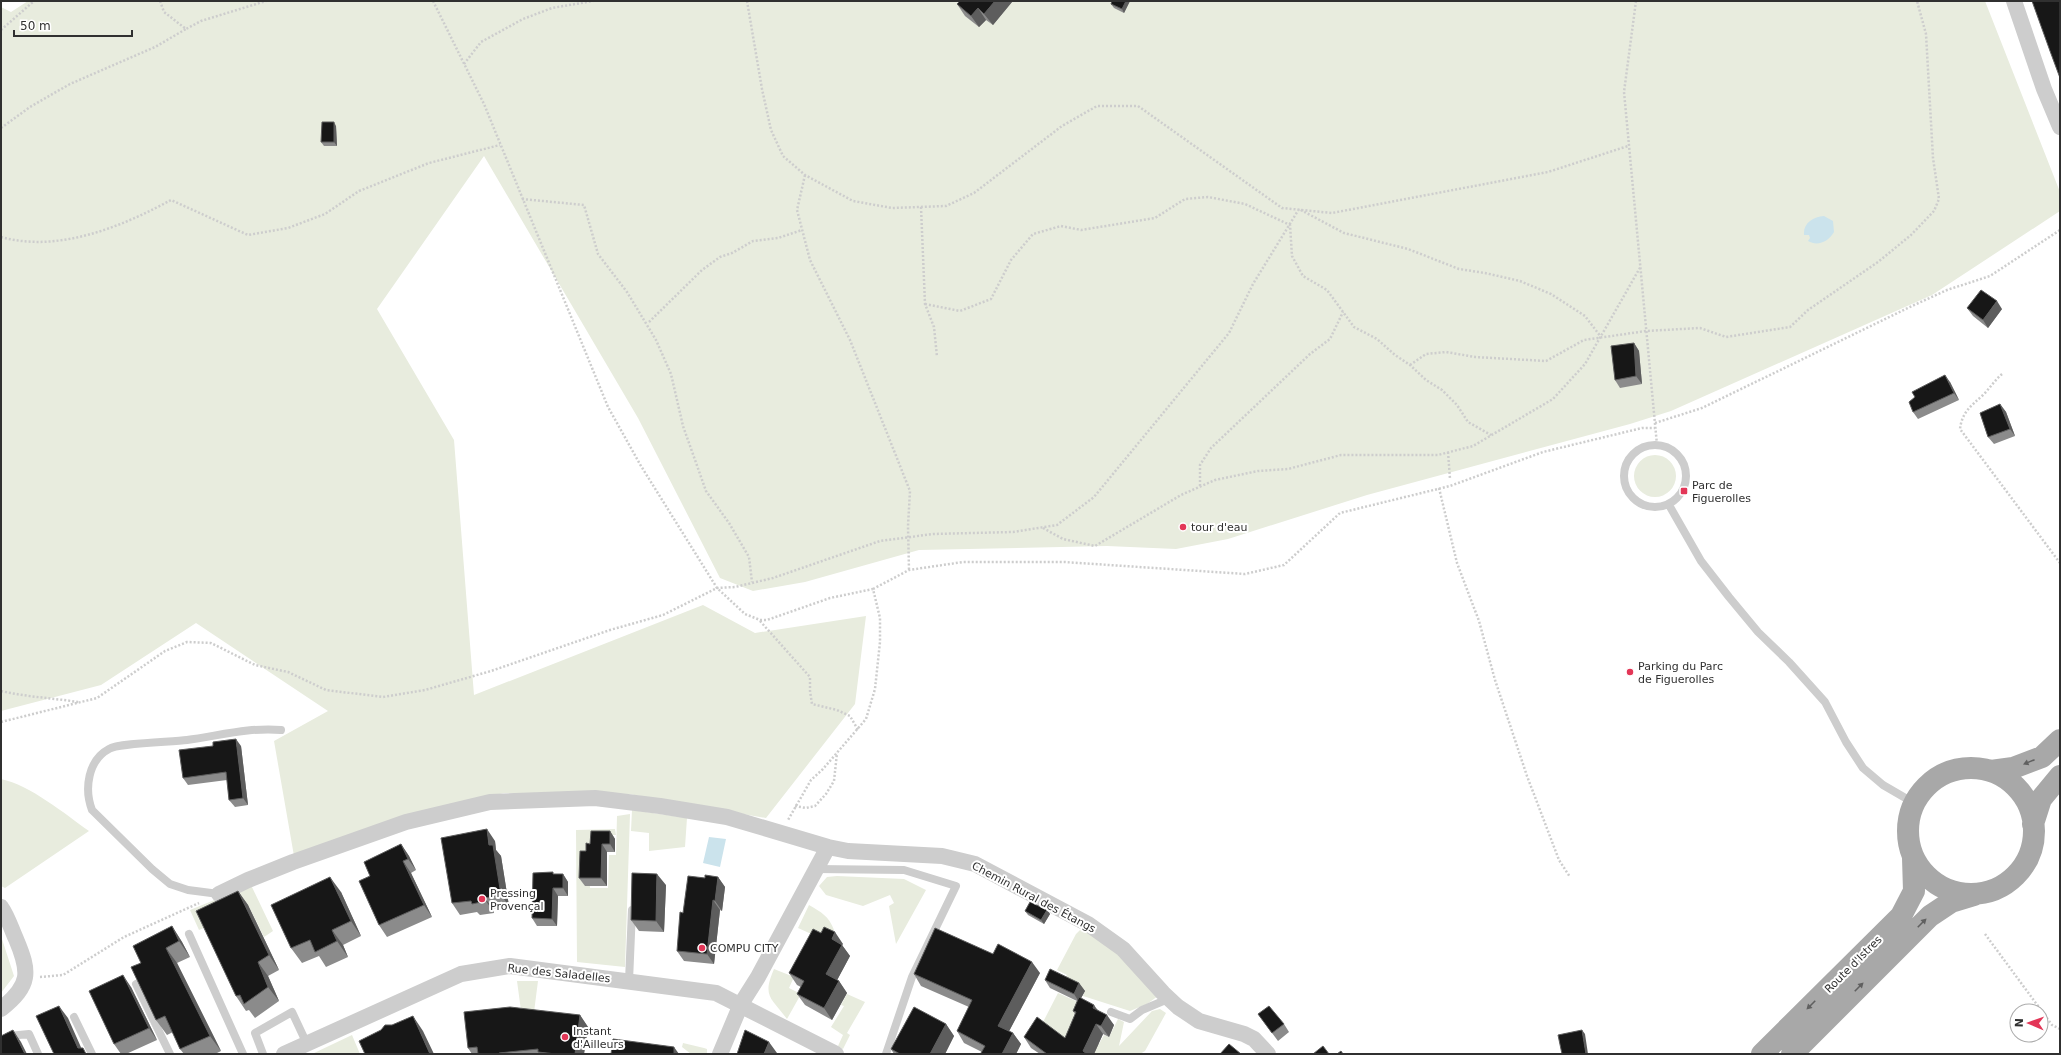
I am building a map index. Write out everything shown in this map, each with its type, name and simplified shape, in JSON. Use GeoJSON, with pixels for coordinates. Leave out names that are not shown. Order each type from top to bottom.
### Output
{"type":"FeatureCollection","features":[{"type":"Feature","properties":{"kind":"main road"},"geometry":{"type":"LineString","coordinates":[[1991,771],[2013,768],[2042,757],[2060,740]]}},
{"type":"Feature","properties":{"kind":"main road"},"geometry":{"type":"LineString","coordinates":[[1968,767],[1991,771],[2007,779],[2020,791],[2029,806],[2033,824],[2033,844],[2025,863],[2012,879],[1995,890],[1975,895],[1950,892],[1928,879],[1913,858],[1908,840],[1908,827],[1914,803],[1927,784],[1946,772],[1968,767]]}},
{"type":"Feature","properties":{"kind":"main road"},"geometry":{"type":"LineString","coordinates":[[2033,824],[2041,799],[2060,776]]}},
{"type":"Feature","properties":{"kind":"main road","name":"Route d'Istres"},"geometry":{"type":"LineString","coordinates":[[1762,1054],[1901,916],[1914,891],[1913,858]]}},
{"type":"Feature","properties":{"kind":"main road","name":"Route d'Istres"},"geometry":{"type":"LineString","coordinates":[[1792,1054],[1930,916],[1951,902],[1975,895]]}},
{"type":"Feature","properties":{"kind":"street"},"geometry":{"type":"LineString","coordinates":[[2014,1],[2044,89],[2060,127]]}},
{"type":"Feature","properties":{"kind":"street","name":"Chemin Rural des Étangs"},"geometry":{"type":"LineString","coordinates":[[219,894],[248,880],[293,862],[406,822],[490,802],[595,798],[727,817],[782,832],[828,847],[848,851],[942,856],[975,864],[1088,924],[1123,949],[1168,999],[1199,1021],[1249,1036],[1268,1054]]}},
{"type":"Feature","properties":{"kind":"street"},"geometry":{"type":"LineString","coordinates":[[720,1054],[741,1004],[758,977],[828,847]]}},
{"type":"Feature","properties":{"kind":"street"},"geometry":{"type":"LineString","coordinates":[[1,907],[26,963],[26,977],[17,995],[1,1009]]}},
{"type":"Feature","properties":{"kind":"street","name":"Rue des Saladelles"},"geometry":{"type":"LineString","coordinates":[[284,1054],[461,974],[486,968],[510,966],[716,993],[741,1004],[836,1054]]}},
{"type":"Feature","properties":{"kind":"lane"},"geometry":{"type":"LineString","coordinates":[[1657,445],[1668,447],[1683,461],[1687,481],[1684,491],[1677,499],[1669,505],[1659,508],[1648,507],[1638,503],[1631,496],[1626,487],[1624,477],[1625,467],[1630,457],[1642,448],[1657,445]]}},
{"type":"Feature","properties":{"kind":"lane"},"geometry":{"type":"LineString","coordinates":[[1669,505],[1701,561],[1729,597],[1758,632],[1789,662],[1825,702],[1846,742],[1863,768],[1883,786],[1914,803]]}},
{"type":"Feature","properties":{"kind":"lane"},"geometry":{"type":"LineString","coordinates":[[219,894],[188,890],[170,884],[152,869],[92,810],[88,799],[91,768],[97,758],[110,748],[188,740],[265,729],[281,730]]}},
{"type":"Feature","properties":{"kind":"lane"},"geometry":{"type":"LineString","coordinates":[[816,869],[904,870],[956,886],[912,977],[886,1054]]}},
{"type":"Feature","properties":{"kind":"lane"},"geometry":{"type":"LineString","coordinates":[[629,981],[632,903]]}},
{"type":"Feature","properties":{"kind":"lane"},"geometry":{"type":"LineString","coordinates":[[189,934],[243,1054]]}},
{"type":"Feature","properties":{"kind":"lane"},"geometry":{"type":"LineString","coordinates":[[136,984],[170,1054]]}},
{"type":"Feature","properties":{"kind":"lane"},"geometry":{"type":"LineString","coordinates":[[1111,1012],[1130,1019],[1142,1010],[1168,999]]}},
{"type":"Feature","properties":{"kind":"lane"},"geometry":{"type":"LineString","coordinates":[[263,1054],[255,1033],[292,1012],[307,1044]]}},
{"type":"Feature","properties":{"kind":"lane"},"geometry":{"type":"LineString","coordinates":[[74,1017],[92,1054]]}},
{"type":"Feature","properties":{"kind":"lane"},"geometry":{"type":"LineString","coordinates":[[1,1042],[9,1036],[29,1034],[38,1054]]}},
{"type":"Feature","properties":{"kind":"path"},"geometry":{"type":"LineString","coordinates":[[1,30],[34,1]]}},
{"type":"Feature","properties":{"kind":"path"},"geometry":{"type":"LineString","coordinates":[[160,1],[164,12],[186,29]]}},
{"type":"Feature","properties":{"kind":"path"},"geometry":{"type":"LineString","coordinates":[[1,128],[30,107],[70,84],[155,47],[201,21],[266,1]]}},
{"type":"Feature","properties":{"kind":"path"},"geometry":{"type":"LineString","coordinates":[[433,1],[484,104],[608,407],[641,466],[717,588],[745,614],[760,620],[768,620],[830,598],[873,589],[909,570],[963,562],[1064,562],[1245,574],[1284,565],[1340,513],[1439,488],[1543,452],[1642,428],[1655,428]]}},
{"type":"Feature","properties":{"kind":"path"},"geometry":{"type":"LineString","coordinates":[[464,64],[481,42],[524,19],[552,8],[593,1]]}},
{"type":"Feature","properties":{"kind":"path"},"geometry":{"type":"LineString","coordinates":[[747,1],[762,89],[771,130],[783,156],[804,175],[853,201],[892,208],[946,206],[974,193],[1062,126],[1097,106],[1138,106],[1282,208],[1300,210],[1332,212],[1540,173],[1581,163],[1628,146]]}},
{"type":"Feature","properties":{"kind":"path"},"geometry":{"type":"LineString","coordinates":[[1636,1],[1624,92],[1657,445]]}},
{"type":"Feature","properties":{"kind":"path"},"geometry":{"type":"LineString","coordinates":[[1410,364],[1426,354],[1446,352],[1475,357],[1546,361],[1584,340],[1601,336],[1646,331],[1700,328],[1726,337],[1790,327],[1808,310],[1878,262],[1911,235],[1934,211],[1939,199],[1934,158],[1926,34],[1917,1]]}},
{"type":"Feature","properties":{"kind":"path"},"geometry":{"type":"LineString","coordinates":[[1,237],[18,242],[59,240],[97,232],[137,218],[171,200],[248,235],[288,228],[325,214],[359,191],[429,163],[500,145]]}},
{"type":"Feature","properties":{"kind":"path"},"geometry":{"type":"LineString","coordinates":[[804,175],[796,210],[810,260],[850,340],[910,491],[908,537],[909,570]]}},
{"type":"Feature","properties":{"kind":"path"},"geometry":{"type":"LineString","coordinates":[[924,304],[960,312],[991,299],[1011,260],[1033,234],[1061,226],[1080,230],[1155,218],[1185,199],[1208,196],[1245,204],[1290,225]]}},
{"type":"Feature","properties":{"kind":"path"},"geometry":{"type":"LineString","coordinates":[[522,199],[584,205],[598,254],[627,292],[656,340],[671,374],[683,426],[706,491],[729,523],[750,557],[752,582]]}},
{"type":"Feature","properties":{"kind":"path"},"geometry":{"type":"LineString","coordinates":[[921,207],[924,304],[934,327],[937,357]]}},
{"type":"Feature","properties":{"kind":"path"},"geometry":{"type":"LineString","coordinates":[[1,722],[97,698],[166,651],[187,642],[211,643],[255,665],[288,672],[326,690],[383,696],[425,690],[491,671],[610,630],[663,615],[717,588],[773,578],[880,541],[933,534],[1014,532],[1056,525],[1094,497],[1224,338],[1253,284],[1300,210]]}},
{"type":"Feature","properties":{"kind":"path"},"geometry":{"type":"LineString","coordinates":[[1300,210],[1344,233],[1408,249],[1459,269],[1520,281],[1551,294],[1585,316],[1601,336]]}},
{"type":"Feature","properties":{"kind":"path"},"geometry":{"type":"LineString","coordinates":[[1290,225],[1292,256],[1303,276],[1327,290],[1354,327],[1378,338],[1395,355],[1410,364],[1426,380],[1442,390],[1457,405],[1468,422],[1492,435]]}},
{"type":"Feature","properties":{"kind":"path"},"geometry":{"type":"LineString","coordinates":[[650,322],[702,270],[720,257],[732,253],[753,241],[778,238],[802,230]]}},
{"type":"Feature","properties":{"kind":"path"},"geometry":{"type":"LineString","coordinates":[[1655,423],[1702,408],[1912,306],[1947,290],[1990,276],[2060,230]]}},
{"type":"Feature","properties":{"kind":"path"},"geometry":{"type":"LineString","coordinates":[[1042,527],[1063,539],[1095,546],[1113,534],[1137,523],[1158,507],[1215,480],[1258,471],[1288,469],[1341,455],[1438,455],[1473,446],[1553,399],[1585,364],[1641,266]]}},
{"type":"Feature","properties":{"kind":"path"},"geometry":{"type":"LineString","coordinates":[[1200,486],[1200,465],[1211,448],[1310,354],[1330,339],[1343,312]]}},
{"type":"Feature","properties":{"kind":"path"},"geometry":{"type":"LineString","coordinates":[[2002,374],[1969,406],[1961,419],[1960,430],[2060,563]]}},
{"type":"Feature","properties":{"kind":"path"},"geometry":{"type":"LineString","coordinates":[[1448,452],[1450,479]]}},
{"type":"Feature","properties":{"kind":"path"},"geometry":{"type":"LineString","coordinates":[[1439,488],[1456,564],[1479,621],[1495,680],[1527,776],[1559,860],[1570,876]]}},
{"type":"Feature","properties":{"kind":"path"},"geometry":{"type":"LineString","coordinates":[[782,832],[795,806],[811,780],[823,770],[866,719],[875,689],[880,618],[873,589]]}},
{"type":"Feature","properties":{"kind":"path"},"geometry":{"type":"LineString","coordinates":[[760,620],[810,677],[812,704],[837,710],[850,716],[858,730]]}},
{"type":"Feature","properties":{"kind":"path"},"geometry":{"type":"LineString","coordinates":[[1,691],[29,698],[51,698],[80,703]]}},
{"type":"Feature","properties":{"kind":"path"},"geometry":{"type":"LineString","coordinates":[[795,806],[806,808],[815,806],[826,794],[834,781],[837,753]]}},
{"type":"Feature","properties":{"kind":"path"},"geometry":{"type":"LineString","coordinates":[[26,977],[63,975],[124,937],[219,894]]}},
{"type":"Feature","properties":{"kind":"path"},"geometry":{"type":"LineString","coordinates":[[1985,934],[2052,1025],[2060,1029]]}},
{"type":"Feature","properties":{"kind":"shaded area"},"geometry":{"type":"Polygon","coordinates":[[[28,1],[1985,1],[2060,192],[2060,211],[1932,295],[1671,411],[1630,424],[1367,495],[1228,539],[1176,549],[1107,546],[919,550],[805,582],[753,591],[720,578],[638,418],[484,156],[377,309],[454,440],[474,695],[703,605],[755,633],[866,616],[855,704],[766,818],[629,794],[504,793],[404,818],[294,856],[274,741],[328,711],[196,623],[101,685],[1,711],[1,7],[11,12],[28,1]]]}},
{"type":"Feature","properties":{"kind":"shaded area"},"geometry":{"type":"Polygon","coordinates":[[[1651,455],[1659,455],[1667,458],[1673,464],[1676,476],[1673,488],[1667,494],[1659,497],[1651,497],[1643,494],[1637,488],[1634,480],[1634,472],[1637,464],[1643,458],[1651,455]]]}},
{"type":"Feature","properties":{"kind":"shaded area"},"geometry":{"type":"Polygon","coordinates":[[[1,779],[24,787],[89,831],[5,888],[1,886],[1,779]]]}},
{"type":"Feature","properties":{"kind":"shaded area"},"geometry":{"type":"Polygon","coordinates":[[[632,810],[687,818],[685,847],[649,851],[649,833],[631,831],[632,810]]]}},
{"type":"Feature","properties":{"kind":"shaded area"},"geometry":{"type":"Polygon","coordinates":[[[630,814],[625,967],[577,962],[576,830],[615,829],[616,835],[605,835],[590,867],[590,888],[608,888],[609,855],[616,855],[617,816],[630,814]]]}},
{"type":"Feature","properties":{"kind":"shaded area"},"geometry":{"type":"Polygon","coordinates":[[[837,876],[904,879],[926,890],[896,944],[889,906],[894,903],[890,895],[863,906],[826,895],[819,886],[827,877],[837,876]]]}},
{"type":"Feature","properties":{"kind":"shaded area"},"geometry":{"type":"Polygon","coordinates":[[[251,885],[273,931],[264,937],[248,905],[205,924],[206,927],[199,930],[190,910],[251,885]]]}},
{"type":"Feature","properties":{"kind":"shaded area"},"geometry":{"type":"Polygon","coordinates":[[[809,905],[824,915],[832,925],[834,930],[827,941],[798,928],[809,905]]]}},
{"type":"Feature","properties":{"kind":"shaded area"},"geometry":{"type":"Polygon","coordinates":[[[1082,928],[1118,954],[1158,996],[1147,1004],[1130,1011],[1083,996],[1085,990],[1064,980],[1067,975],[1057,970],[1076,934],[1082,928]]]}},
{"type":"Feature","properties":{"kind":"shaded area"},"geometry":{"type":"Polygon","coordinates":[[[1,936],[14,976],[1,993],[1,936]]]}},
{"type":"Feature","properties":{"kind":"shaded area"},"geometry":{"type":"Polygon","coordinates":[[[774,969],[794,977],[789,988],[801,994],[787,1019],[770,996],[770,978],[774,969]]]}},
{"type":"Feature","properties":{"kind":"shaded area"},"geometry":{"type":"Polygon","coordinates":[[[517,981],[538,981],[533,1020],[522,1018],[517,981]]]}},
{"type":"Feature","properties":{"kind":"shaded area"},"geometry":{"type":"Polygon","coordinates":[[[1058,993],[1078,1002],[1096,1044],[1099,1044],[1104,1035],[1109,1037],[1118,1019],[1124,1022],[1119,1046],[1152,1011],[1160,1009],[1166,1013],[1145,1051],[1140,1054],[1083,1054],[1042,1024],[1058,993]]]}},
{"type":"Feature","properties":{"kind":"shaded area"},"geometry":{"type":"Polygon","coordinates":[[[847,994],[865,1002],[847,1033],[850,1035],[843,1049],[838,1046],[843,1035],[831,1027],[844,1006],[841,1005],[847,994]]]}},
{"type":"Feature","properties":{"kind":"shaded area"},"geometry":{"type":"Polygon","coordinates":[[[352,1035],[360,1054],[312,1054],[352,1035]]]}},
{"type":"Feature","properties":{"kind":"shaded area"},"geometry":{"type":"Polygon","coordinates":[[[683,1043],[707,1049],[707,1054],[691,1054],[682,1047],[683,1043]]]}},
{"type":"Feature","properties":{"kind":"water"},"geometry":{"type":"Polygon","coordinates":[[[1824,216],[1833,221],[1834,232],[1823,242],[1812,243],[1808,241],[1810,238],[1809,235],[1804,235],[1805,227],[1813,219],[1824,216]]]}},
{"type":"Feature","properties":{"kind":"water"},"geometry":{"type":"Polygon","coordinates":[[[709,837],[726,839],[720,867],[703,863],[709,837]]]}},
{"type":"Feature","properties":{"kind":"building"},"geometry":{"type":"Polygon","coordinates":[[[960,1],[995,1],[984,14],[978,8],[971,16],[957,4],[960,1]]]}},
{"type":"Feature","properties":{"kind":"building"},"geometry":{"type":"Polygon","coordinates":[[[1112,1],[1126,1],[1122,9],[1111,4],[1112,1]]]}},
{"type":"Feature","properties":{"kind":"building"},"geometry":{"type":"Polygon","coordinates":[[[2032,1],[2060,1],[2060,78],[2050,51],[2032,1]]]}},
{"type":"Feature","properties":{"kind":"building"},"geometry":{"type":"Polygon","coordinates":[[[322,122],[334,122],[334,142],[321,142],[322,122]]]}},
{"type":"Feature","properties":{"kind":"building"},"geometry":{"type":"Polygon","coordinates":[[[1981,290],[1997,301],[1983,320],[1967,308],[1981,290]]]}},
{"type":"Feature","properties":{"kind":"building"},"geometry":{"type":"Polygon","coordinates":[[[1634,343],[1636,376],[1615,380],[1611,346],[1634,343]]]}},
{"type":"Feature","properties":{"kind":"building"},"geometry":{"type":"Polygon","coordinates":[[[1945,375],[1954,393],[1913,412],[1909,402],[1915,397],[1912,392],[1945,375]]]}},
{"type":"Feature","properties":{"kind":"building"},"geometry":{"type":"Polygon","coordinates":[[[2000,404],[2010,429],[1988,437],[1980,413],[2000,404]]]}},
{"type":"Feature","properties":{"kind":"building"},"geometry":{"type":"Polygon","coordinates":[[[236,739],[243,798],[229,800],[226,772],[183,778],[179,750],[213,746],[213,742],[236,739]]]}},
{"type":"Feature","properties":{"kind":"building"},"geometry":{"type":"Polygon","coordinates":[[[487,829],[489,845],[493,845],[501,895],[485,898],[486,901],[472,904],[471,901],[452,903],[441,838],[487,829]]]}},
{"type":"Feature","properties":{"kind":"building"},"geometry":{"type":"Polygon","coordinates":[[[591,831],[610,831],[610,844],[602,844],[601,878],[579,878],[580,851],[586,851],[586,843],[590,844],[591,831]]]}},
{"type":"Feature","properties":{"kind":"building"},"geometry":{"type":"Polygon","coordinates":[[[401,844],[408,859],[403,861],[424,905],[379,925],[359,881],[370,876],[364,862],[401,844]]]}},
{"type":"Feature","properties":{"kind":"building"},"geometry":{"type":"Polygon","coordinates":[[[553,872],[553,874],[563,874],[563,888],[553,888],[552,919],[532,918],[533,873],[553,872]]]}},
{"type":"Feature","properties":{"kind":"building"},"geometry":{"type":"Polygon","coordinates":[[[632,873],[657,874],[656,921],[631,920],[632,873]]]}},
{"type":"Feature","properties":{"kind":"building"},"geometry":{"type":"Polygon","coordinates":[[[705,875],[718,877],[715,901],[713,900],[707,954],[677,951],[680,912],[683,913],[688,876],[705,878],[705,875]]]}},
{"type":"Feature","properties":{"kind":"building"},"geometry":{"type":"Polygon","coordinates":[[[330,877],[351,921],[332,930],[337,941],[315,952],[310,940],[291,948],[271,905],[330,877]]]}},
{"type":"Feature","properties":{"kind":"building"},"geometry":{"type":"Polygon","coordinates":[[[238,891],[269,955],[258,962],[268,987],[244,1004],[240,995],[236,996],[196,911],[238,891]]]}},
{"type":"Feature","properties":{"kind":"building"},"geometry":{"type":"Polygon","coordinates":[[[1030,902],[1047,910],[1041,920],[1025,911],[1030,902]]]}},
{"type":"Feature","properties":{"kind":"building"},"geometry":{"type":"Polygon","coordinates":[[[172,926],[179,941],[166,948],[210,1036],[180,1049],[165,1016],[156,1020],[131,967],[141,963],[133,946],[172,926]]]}},
{"type":"Feature","properties":{"kind":"building"},"geometry":{"type":"Polygon","coordinates":[[[824,927],[835,932],[832,939],[842,945],[826,974],[839,981],[824,1008],[797,994],[804,981],[789,973],[813,929],[821,933],[824,927]]]}},
{"type":"Feature","properties":{"kind":"building"},"geometry":{"type":"Polygon","coordinates":[[[935,928],[993,954],[998,944],[1032,962],[998,1026],[1013,1033],[1002,1054],[981,1053],[985,1046],[957,1031],[972,1000],[914,974],[935,928]]]}},
{"type":"Feature","properties":{"kind":"building"},"geometry":{"type":"Polygon","coordinates":[[[1050,969],[1079,983],[1074,994],[1045,980],[1050,969]]]}},
{"type":"Feature","properties":{"kind":"building"},"geometry":{"type":"Polygon","coordinates":[[[123,975],[149,1028],[114,1044],[89,991],[123,975]]]}},
{"type":"Feature","properties":{"kind":"building"},"geometry":{"type":"Polygon","coordinates":[[[1079,997],[1094,1005],[1093,1008],[1107,1015],[1101,1026],[1096,1024],[1083,1051],[1087,1054],[1047,1054],[1024,1037],[1037,1017],[1065,1038],[1076,1012],[1073,1011],[1079,997]]]}},
{"type":"Feature","properties":{"kind":"building"},"geometry":{"type":"Polygon","coordinates":[[[59,1006],[78,1048],[83,1048],[86,1054],[54,1054],[36,1016],[59,1006]]]}},
{"type":"Feature","properties":{"kind":"building"},"geometry":{"type":"Polygon","coordinates":[[[1269,1006],[1284,1024],[1272,1033],[1258,1014],[1269,1006]]]}},
{"type":"Feature","properties":{"kind":"building"},"geometry":{"type":"Polygon","coordinates":[[[510,1007],[580,1015],[575,1054],[538,1052],[538,1049],[499,1054],[478,1054],[477,1047],[468,1048],[464,1012],[510,1007]]]}},
{"type":"Feature","properties":{"kind":"building"},"geometry":{"type":"Polygon","coordinates":[[[914,1007],[946,1024],[930,1054],[900,1054],[891,1049],[914,1007]]]}},
{"type":"Feature","properties":{"kind":"building"},"geometry":{"type":"Polygon","coordinates":[[[413,1016],[430,1054],[365,1054],[359,1041],[381,1030],[385,1025],[392,1025],[413,1016]]]}},
{"type":"Feature","properties":{"kind":"building"},"geometry":{"type":"Polygon","coordinates":[[[13,1030],[25,1054],[1,1054],[1,1036],[13,1030]]]}},
{"type":"Feature","properties":{"kind":"building"},"geometry":{"type":"Polygon","coordinates":[[[745,1030],[769,1042],[764,1054],[737,1054],[745,1030]]]}},
{"type":"Feature","properties":{"kind":"building"},"geometry":{"type":"Polygon","coordinates":[[[1582,1030],[1586,1054],[1562,1054],[1558,1035],[1582,1030]]]}},
{"type":"Feature","properties":{"kind":"building"},"geometry":{"type":"Polygon","coordinates":[[[613,1039],[674,1047],[674,1054],[611,1054],[613,1039]]]}},
{"type":"Feature","properties":{"kind":"building"},"geometry":{"type":"Polygon","coordinates":[[[1229,1044],[1241,1054],[1220,1054],[1229,1044]]]}},
{"type":"Feature","properties":{"kind":"building"},"geometry":{"type":"Polygon","coordinates":[[[1323,1046],[1329,1054],[1313,1054],[1323,1046]]]}},
{"type":"Feature","properties":{"kind":"place","name":"Parc de Figuerolles"},"geometry":{"type":"Point","coordinates":[1684,491]}},
{"type":"Feature","properties":{"kind":"place","name":"tour d'eau"},"geometry":{"type":"Point","coordinates":[1183,527]}},
{"type":"Feature","properties":{"kind":"place","name":"Parking du Parc de Figuerolles"},"geometry":{"type":"Point","coordinates":[1630,672]}},
{"type":"Feature","properties":{"kind":"place","name":"Pressing Provençal"},"geometry":{"type":"Point","coordinates":[482,899]}},
{"type":"Feature","properties":{"kind":"place","name":"COMPU CITY"},"geometry":{"type":"Point","coordinates":[702,948]}},
{"type":"Feature","properties":{"kind":"place","name":"Instant d'Ailleurs"},"geometry":{"type":"Point","coordinates":[565,1037]}}]}
